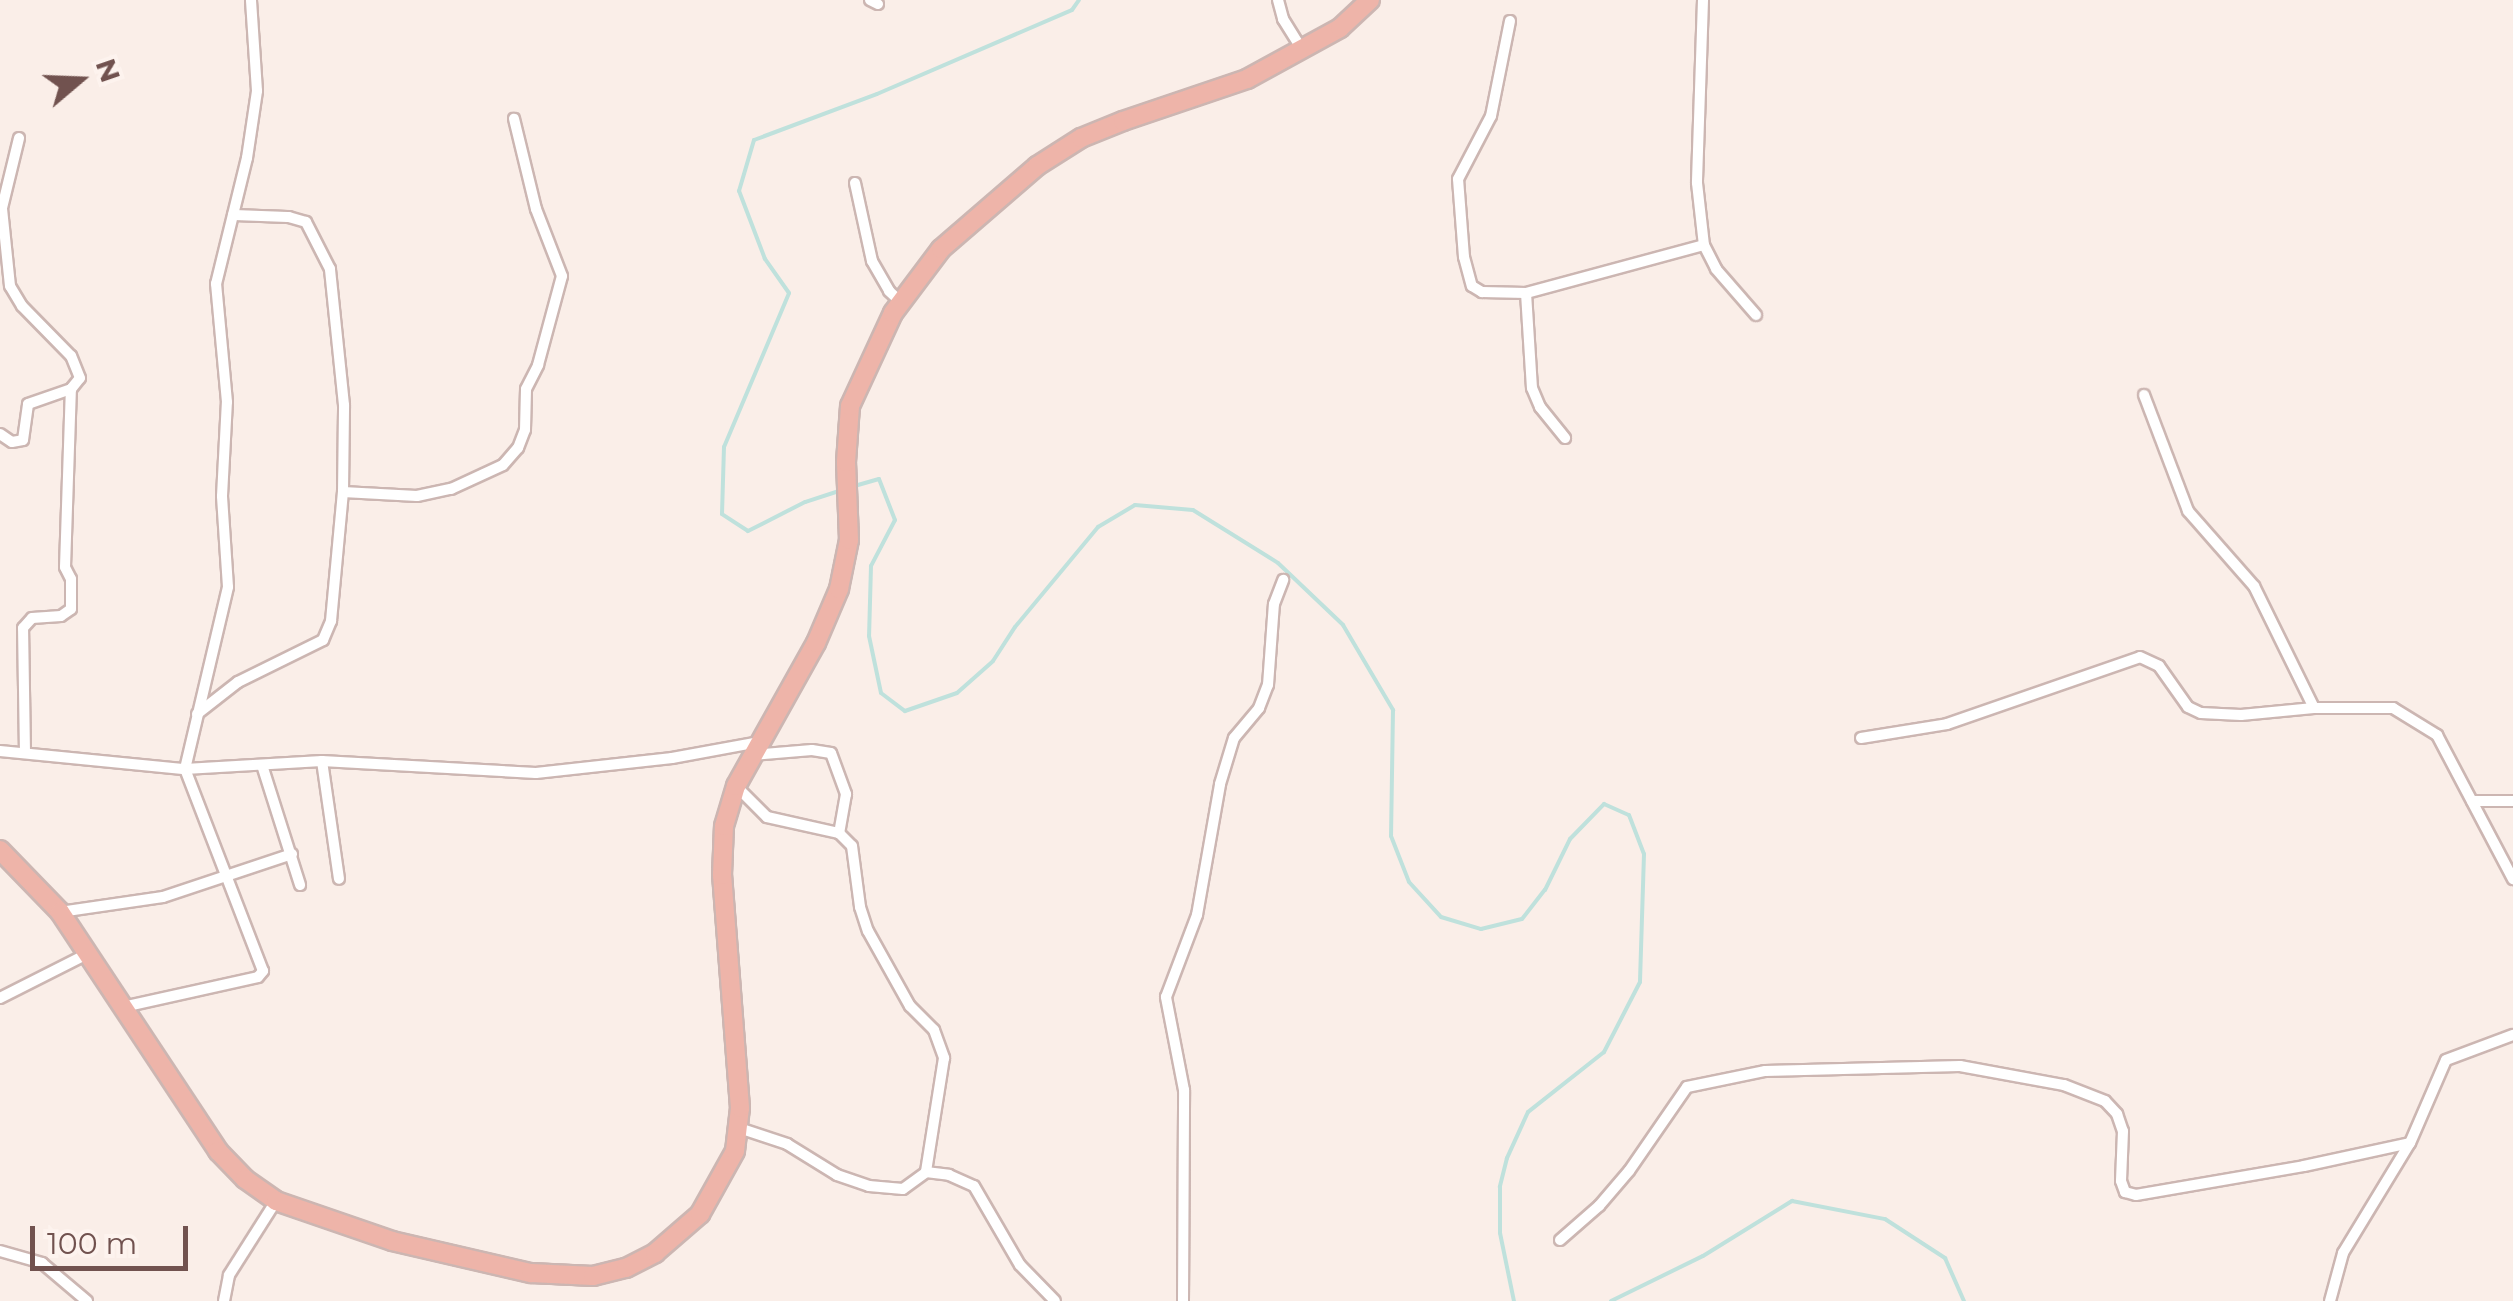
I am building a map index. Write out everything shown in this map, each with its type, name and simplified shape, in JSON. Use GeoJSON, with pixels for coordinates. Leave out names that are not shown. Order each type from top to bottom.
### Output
{"type":"FeatureCollection","features":[{"type":"Feature","properties":{"kind":"highway"},"geometry":{"type":"LineString","coordinates":[[0,850],[60,912],[218,1151],[245,1179],[276,1201],[392,1241],[497,1267],[554,1276],[593,1276],[626,1268],[655,1253],[700,1214],[730,1165],[739,1128],[721,857],[736,786],[804,666],[835,600],[846,560],[850,406],[901,302],[941,249],[974,216],[1081,138],[1247,79],[1340,28],[1370,0]]}},
{"type":"Feature","properties":{"kind":"street"},"geometry":{"type":"LineString","coordinates":[[123,1007],[262,975],[185,768],[228,574],[222,496],[227,402],[216,284],[258,77],[250,0]]}},
{"type":"Feature","properties":{"kind":"street"},"geometry":{"type":"LineString","coordinates":[[1278,0],[1283,19],[1302,51]]}},
{"type":"Feature","properties":{"kind":"street"},"geometry":{"type":"LineString","coordinates":[[1703,0],[1698,183],[1704,245],[1716,269],[1756,315]]}},
{"type":"Feature","properties":{"kind":"street"},"geometry":{"type":"LineString","coordinates":[[1510,21],[1491,116],[1458,179],[1456,196],[1472,286],[1482,292],[1526,293],[1704,245]]}},
{"type":"Feature","properties":{"kind":"street"},"geometry":{"type":"LineString","coordinates":[[342,492],[417,496],[451,489],[503,465],[518,448],[525,430],[526,390],[538,366],[562,276],[536,209],[514,119]]}},
{"type":"Feature","properties":{"kind":"street"},"geometry":{"type":"LineString","coordinates":[[0,434],[12,442],[23,440],[28,404],[71,389],[80,378],[77,365],[14,297],[2,236],[5,191],[19,138]]}},
{"type":"Feature","properties":{"kind":"street"},"geometry":{"type":"LineString","coordinates":[[855,182],[872,262],[889,291],[901,302]]}},
{"type":"Feature","properties":{"kind":"street"},"geometry":{"type":"LineString","coordinates":[[196,714],[238,682],[324,640],[331,621],[342,492],[344,404],[330,269],[306,222],[233,215]]}},
{"type":"Feature","properties":{"kind":"street"},"geometry":{"type":"LineString","coordinates":[[1526,293],[1532,388],[1540,407],[1565,438]]}},
{"type":"Feature","properties":{"kind":"street"},"geometry":{"type":"LineString","coordinates":[[25,753],[22,628],[32,618],[61,616],[70,608],[71,579],[65,566],[71,389]]}},
{"type":"Feature","properties":{"kind":"street"},"geometry":{"type":"LineString","coordinates":[[2144,396],[2188,510],[2254,586],[2314,708]]}},
{"type":"Feature","properties":{"kind":"street"},"geometry":{"type":"LineString","coordinates":[[1182,1301],[1184,1090],[1166,997],[1197,915],[1220,784],[1234,738],[1259,708],[1268,685],[1274,604],[1283,580]]}},
{"type":"Feature","properties":{"kind":"street"},"geometry":{"type":"LineString","coordinates":[[1861,738],[1947,724],[2140,657],[2159,666],[2188,706],[2201,713],[2240,715],[2314,708],[2393,708],[2418,720],[2437,736],[2513,880]]}},
{"type":"Feature","properties":{"kind":"street"},"geometry":{"type":"LineString","coordinates":[[0,751],[185,768],[322,762],[536,772],[755,748],[812,750],[831,754],[840,767],[846,794],[839,833]]}},
{"type":"Feature","properties":{"kind":"street"},"geometry":{"type":"LineString","coordinates":[[322,762],[339,880]]}},
{"type":"Feature","properties":{"kind":"street"},"geometry":{"type":"LineString","coordinates":[[262,765],[300,885]]}},
{"type":"Feature","properties":{"kind":"street"},"geometry":{"type":"LineString","coordinates":[[736,786],[767,817],[839,833],[854,852],[860,907],[868,931],[906,1000],[931,1025],[942,1051],[945,1074],[926,1172],[904,1189],[869,1186],[837,1175],[787,1144],[739,1128]]}},
{"type":"Feature","properties":{"kind":"street"},"geometry":{"type":"LineString","coordinates":[[2472,801],[2513,801]]}},
{"type":"Feature","properties":{"kind":"street"},"geometry":{"type":"LineString","coordinates":[[60,912],[152,900],[226,879],[292,854]]}},
{"type":"Feature","properties":{"kind":"street"},"geometry":{"type":"LineString","coordinates":[[0,998],[87,954]]}},
{"type":"Feature","properties":{"kind":"street"},"geometry":{"type":"LineString","coordinates":[[2330,1301],[2343,1254],[2410,1142],[2446,1060],[2513,1035]]}},
{"type":"Feature","properties":{"kind":"street"},"geometry":{"type":"LineString","coordinates":[[1560,1240],[1619,1183],[1688,1087],[1765,1071],[1960,1066],[2064,1085],[2105,1101],[2117,1114],[2123,1131],[2121,1181],[2126,1192],[2136,1194],[2410,1142]]}},
{"type":"Feature","properties":{"kind":"street"},"geometry":{"type":"LineString","coordinates":[[926,1172],[964,1180],[980,1192],[1012,1253],[1055,1301]]}},
{"type":"Feature","properties":{"kind":"street"},"geometry":{"type":"LineString","coordinates":[[224,1301],[229,1274],[276,1201]]}},
{"type":"Feature","properties":{"kind":"street"},"geometry":{"type":"LineString","coordinates":[[0,1251],[42,1263],[87,1301]]}},
{"type":"Feature","properties":{"kind":"waterway"},"geometry":{"type":"LineString","coordinates":[[842,490],[805,502],[748,531],[722,514],[724,447],[789,293],[765,259],[739,191],[754,140],[877,94],[1072,10],[1079,0]]}},
{"type":"Feature","properties":{"kind":"waterway"},"geometry":{"type":"LineString","coordinates":[[851,487],[879,479],[895,520],[871,566],[869,636],[881,693],[905,711],[957,693],[993,661],[1015,627],[1098,527],[1135,505],[1193,510],[1278,563],[1343,625],[1393,710],[1391,836],[1409,882],[1441,917],[1481,929],[1522,919],[1545,890],[1570,839],[1604,804],[1629,815],[1644,854],[1640,982],[1604,1052],[1528,1112],[1507,1158],[1500,1187],[1500,1233],[1514,1301]]}},
{"type":"Feature","properties":{"kind":"waterway"},"geometry":{"type":"LineString","coordinates":[[1611,1301],[1703,1256],[1792,1201],[1885,1219],[1945,1258],[1964,1301]]}}]}
